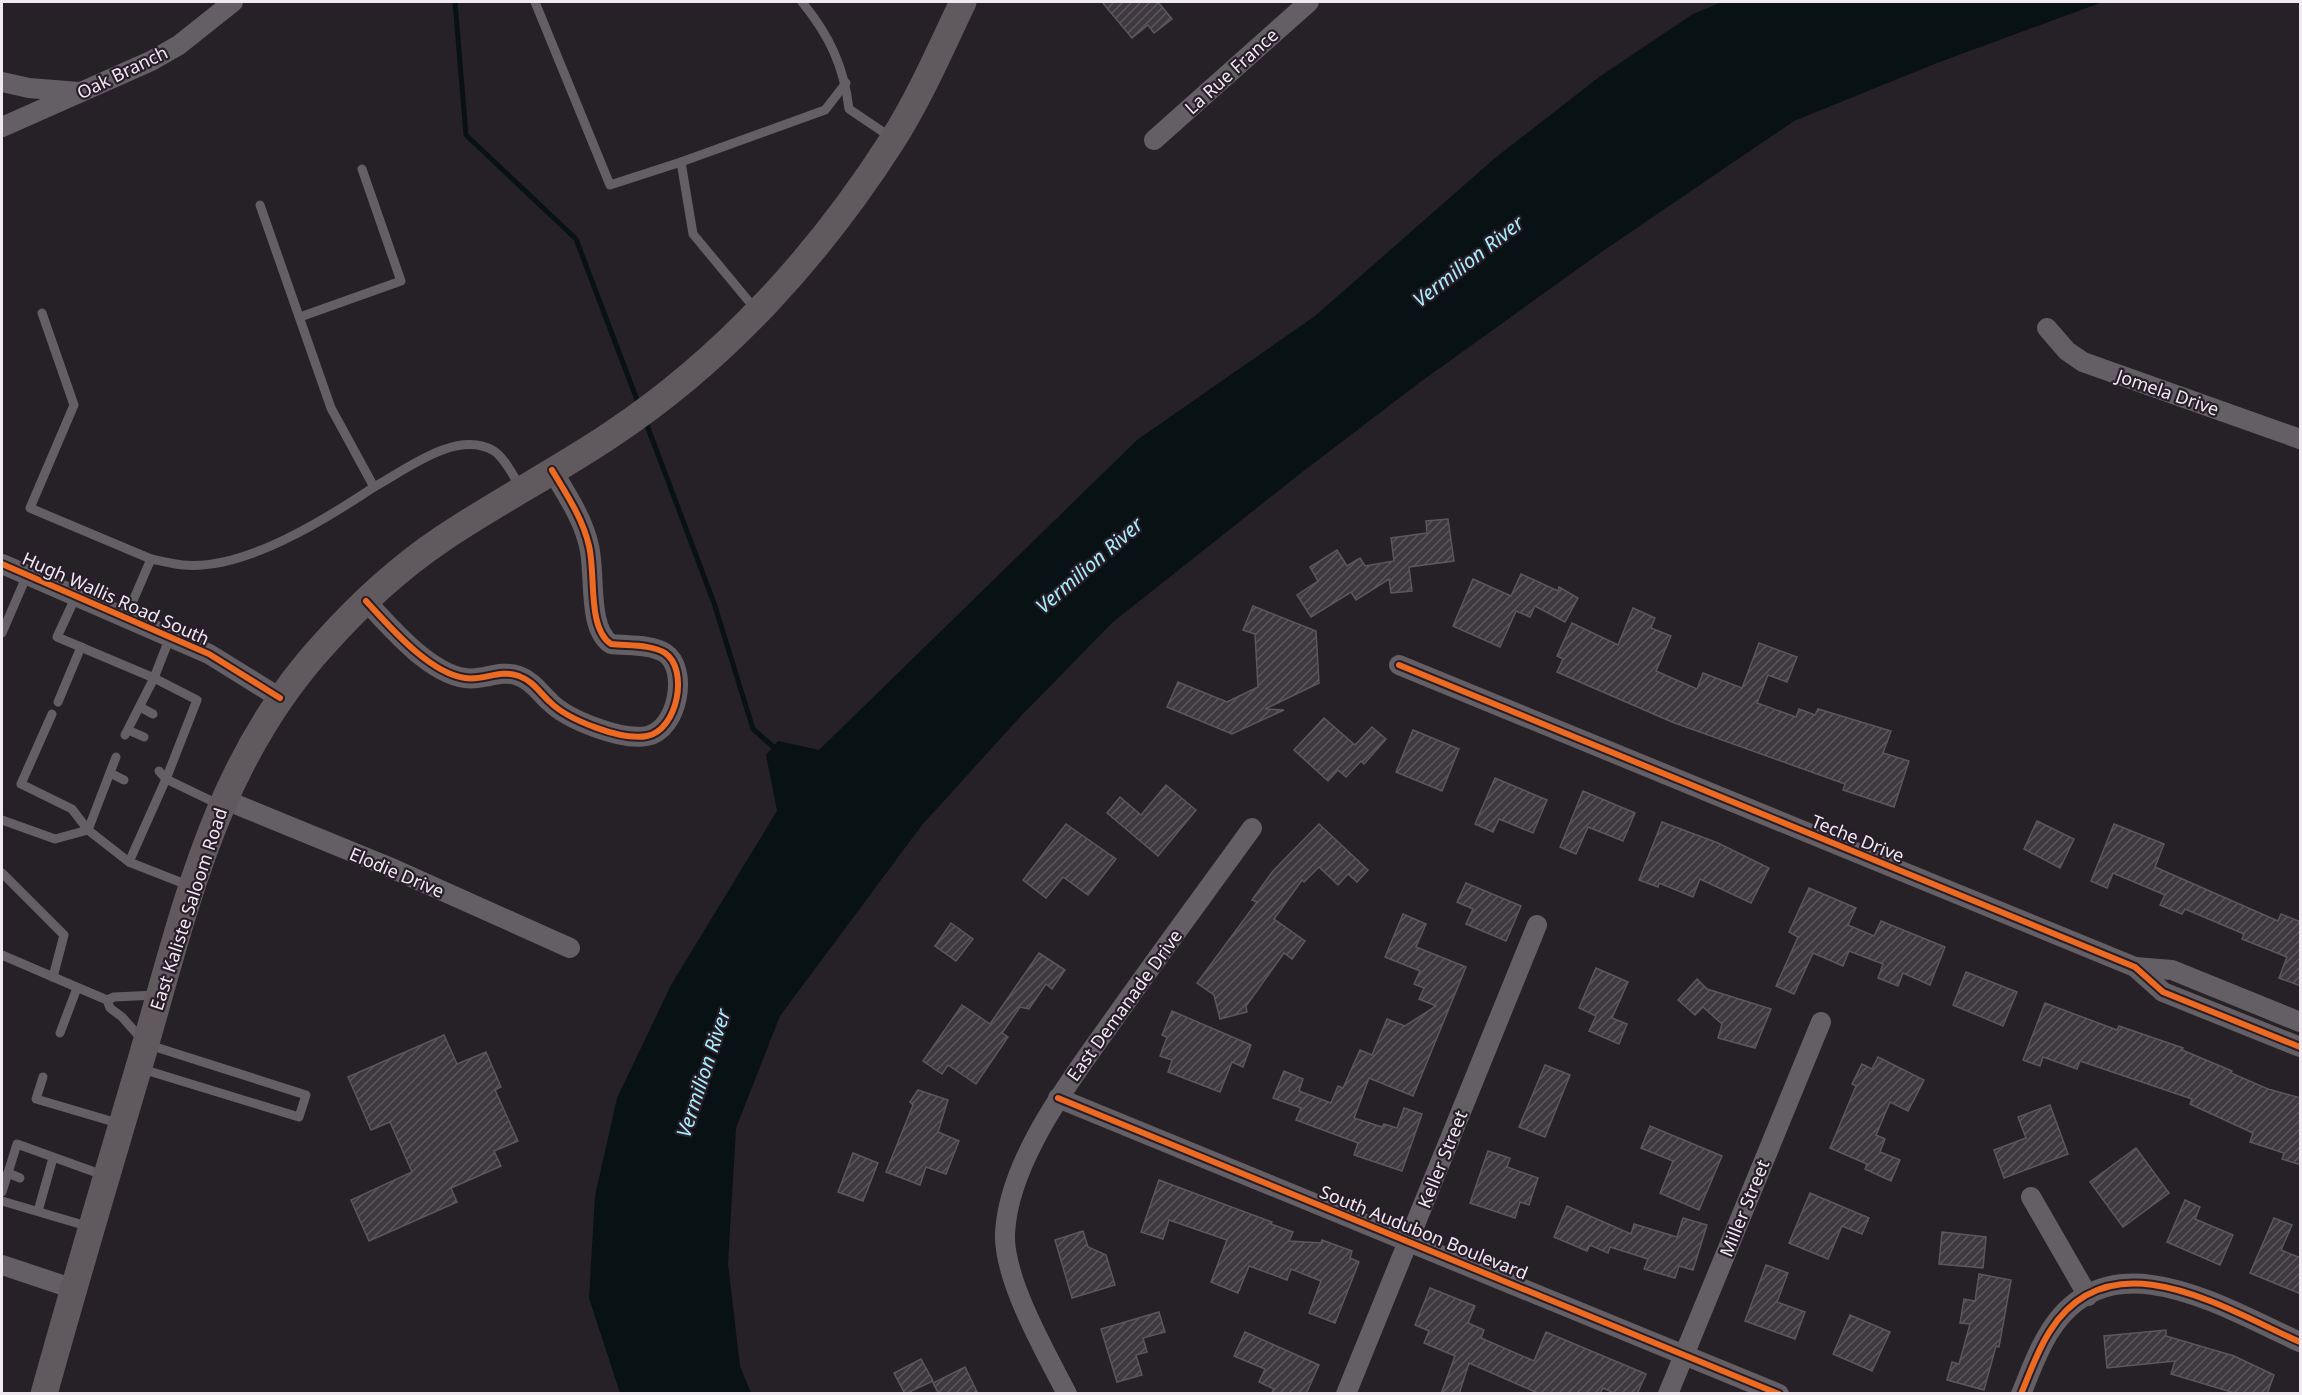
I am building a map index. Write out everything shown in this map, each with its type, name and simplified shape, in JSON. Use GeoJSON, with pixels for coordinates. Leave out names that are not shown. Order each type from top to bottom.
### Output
{"type":"FeatureCollection","features":[{"type":"Feature","properties":{"kind":"main road","name":"East Kaliste Saloom Road"},"geometry":{"type":"LineString","coordinates":[[44,1394],[192,887],[221,802],[238,767],[280,698],[323,644],[366,601],[441,540],[612,435],[681,384],[758,312],[822,238],[893,139],[915,101],[963,2]]}},
{"type":"Feature","properties":{"kind":"street","name":"Oak Branch"},"geometry":{"type":"LineString","coordinates":[[2,127],[122,76],[179,45],[233,2]]}},
{"type":"Feature","properties":{"kind":"street","name":"La Rue France"},"geometry":{"type":"LineString","coordinates":[[1154,140],[1309,2]]}},
{"type":"Feature","properties":{"kind":"street"},"geometry":{"type":"LineString","coordinates":[[2,82],[29,88],[82,92]]}},
{"type":"Feature","properties":{"kind":"street","name":"Jomela Drive"},"geometry":{"type":"LineString","coordinates":[[2047,328],[2067,351],[2083,362],[2301,438]]}},
{"type":"Feature","properties":{"kind":"street"},"geometry":{"type":"LineString","coordinates":[[366,601],[395,633],[446,672],[476,679],[495,673],[519,676],[532,683],[551,704],[580,721],[611,732],[637,737],[658,732],[670,721],[675,709],[676,673],[673,662],[656,649],[611,644],[598,629],[595,617],[595,579],[589,545],[578,513],[552,470]]}},
{"type":"Feature","properties":{"kind":"street","name":"Hugh Wallis Road South"},"geometry":{"type":"LineString","coordinates":[[2,564],[209,654],[280,698]]}},
{"type":"Feature","properties":{"kind":"street","name":"Teche Drive"},"geometry":{"type":"LineString","coordinates":[[1399,665],[2135,967],[2172,970],[2301,1022]]}},
{"type":"Feature","properties":{"kind":"street","name":"Elodie Drive"},"geometry":{"type":"LineString","coordinates":[[221,802],[389,867],[570,948]]}},
{"type":"Feature","properties":{"kind":"street","name":"East Demanade Drive"},"geometry":{"type":"LineString","coordinates":[[1067,1394],[1018,1289],[1007,1252],[1005,1234],[1009,1208],[1022,1169],[1058,1098],[1252,828]]}},
{"type":"Feature","properties":{"kind":"street","name":"Keller Street"},"geometry":{"type":"LineString","coordinates":[[1346,1394],[1537,925]]}},
{"type":"Feature","properties":{"kind":"street","name":"Teche Drive"},"geometry":{"type":"LineString","coordinates":[[2135,967],[2163,992],[2301,1047]]}},
{"type":"Feature","properties":{"kind":"street","name":"Miller Street"},"geometry":{"type":"LineString","coordinates":[[1668,1394],[1821,1022]]}},
{"type":"Feature","properties":{"kind":"street","name":"South Audubon Boulevard"},"geometry":{"type":"LineString","coordinates":[[1058,1098],[1779,1394]]}},
{"type":"Feature","properties":{"kind":"street"},"geometry":{"type":"LineString","coordinates":[[2031,1197],[2088,1296]]}},
{"type":"Feature","properties":{"kind":"street"},"geometry":{"type":"LineString","coordinates":[[2,1265],[74,1288]]}},
{"type":"Feature","properties":{"kind":"street"},"geometry":{"type":"LineString","coordinates":[[2021,1394],[2050,1330],[2067,1312],[2088,1296],[2120,1284],[2138,1282],[2172,1287],[2301,1342]]}},
{"type":"Feature","properties":{"kind":"lane"},"geometry":{"type":"LineString","coordinates":[[535,2],[610,185],[825,110],[846,83]]}},
{"type":"Feature","properties":{"kind":"lane"},"geometry":{"type":"LineString","coordinates":[[802,2],[825,31],[846,83],[849,109],[893,139]]}},
{"type":"Feature","properties":{"kind":"lane"},"geometry":{"type":"LineString","coordinates":[[681,162],[693,234],[758,312]]}},
{"type":"Feature","properties":{"kind":"lane"},"geometry":{"type":"LineString","coordinates":[[300,317],[401,281],[362,170]]}},
{"type":"Feature","properties":{"kind":"lane"},"geometry":{"type":"LineString","coordinates":[[260,205],[331,408],[361,467],[374,487]]}},
{"type":"Feature","properties":{"kind":"lane"},"geometry":{"type":"LineString","coordinates":[[42,314],[74,405],[30,508],[151,559],[185,565],[222,561],[255,551],[301,531],[374,487],[450,447],[476,444],[496,452],[522,489]]}},
{"type":"Feature","properties":{"kind":"lane"},"geometry":{"type":"LineString","coordinates":[[126,617],[151,559]]}},
{"type":"Feature","properties":{"kind":"lane"},"geometry":{"type":"LineString","coordinates":[[2,629],[27,575]]}},
{"type":"Feature","properties":{"kind":"lane"},"geometry":{"type":"LineString","coordinates":[[76,596],[57,637],[154,678],[197,700],[172,751],[166,779],[129,862]]}},
{"type":"Feature","properties":{"kind":"lane"},"geometry":{"type":"LineString","coordinates":[[144,736],[127,732],[154,678],[170,637]]}},
{"type":"Feature","properties":{"kind":"lane"},"geometry":{"type":"LineString","coordinates":[[58,702],[81,647]]}},
{"type":"Feature","properties":{"kind":"lane"},"geometry":{"type":"LineString","coordinates":[[140,707],[153,714]]}},
{"type":"Feature","properties":{"kind":"lane"},"geometry":{"type":"LineString","coordinates":[[52,714],[21,784],[72,809],[88,830],[129,862],[192,887]]}},
{"type":"Feature","properties":{"kind":"lane"},"geometry":{"type":"LineString","coordinates":[[88,830],[116,757]]}},
{"type":"Feature","properties":{"kind":"lane"},"geometry":{"type":"LineString","coordinates":[[159,771],[166,779],[221,802]]}},
{"type":"Feature","properties":{"kind":"lane"},"geometry":{"type":"LineString","coordinates":[[110,774],[124,780]]}},
{"type":"Feature","properties":{"kind":"lane"},"geometry":{"type":"LineString","coordinates":[[148,792],[158,796]]}},
{"type":"Feature","properties":{"kind":"lane"},"geometry":{"type":"LineString","coordinates":[[2,820],[55,840],[88,830]]}},
{"type":"Feature","properties":{"kind":"lane"},"geometry":{"type":"LineString","coordinates":[[2,873],[64,935],[53,977]]}},
{"type":"Feature","properties":{"kind":"lane"},"geometry":{"type":"LineString","coordinates":[[2,955],[107,1000],[110,1008],[122,1017],[142,1056],[299,1117],[306,1095],[142,1056]]}},
{"type":"Feature","properties":{"kind":"lane"},"geometry":{"type":"LineString","coordinates":[[60,1033],[78,987]]}},
{"type":"Feature","properties":{"kind":"lane"},"geometry":{"type":"LineString","coordinates":[[107,1000],[114,997],[160,994]]}},
{"type":"Feature","properties":{"kind":"lane"},"geometry":{"type":"LineString","coordinates":[[43,1077],[36,1099],[122,1124]]}},
{"type":"Feature","properties":{"kind":"lane"},"geometry":{"type":"LineString","coordinates":[[2,1192],[17,1144],[107,1176]]}},
{"type":"Feature","properties":{"kind":"lane"},"geometry":{"type":"LineString","coordinates":[[38,1211],[41,1187],[53,1158]]}},
{"type":"Feature","properties":{"kind":"lane"},"geometry":{"type":"LineString","coordinates":[[8,1173],[20,1178]]}},
{"type":"Feature","properties":{"kind":"lane"},"geometry":{"type":"LineString","coordinates":[[2,1201],[92,1228]]}},
{"type":"Feature","properties":{"kind":"water","name":"Vermilion River"},"geometry":{"type":"Polygon","coordinates":[[[1722,2],[2103,2],[1937,63],[1794,121],[1600,253],[1419,383],[1113,622],[1021,716],[922,825],[780,1016],[736,1128],[728,1264],[740,1366],[751,1393],[620,1393],[589,1298],[595,1196],[617,1098],[671,985],[777,811],[766,755],[778,741],[819,750],[1137,440],[1315,316],[1495,158],[1599,77],[1693,14],[1722,2]]]}},
{"type":"Feature","properties":{"kind":"building"},"geometry":{"type":"Polygon","coordinates":[[[1102,2],[1158,2],[1172,19],[1154,33],[1148,25],[1132,38],[1102,2]]]}},
{"type":"Feature","properties":{"kind":"building"},"geometry":{"type":"Polygon","coordinates":[[[1448,519],[1454,561],[1409,567],[1412,591],[1391,593],[1389,579],[1356,600],[1351,592],[1311,617],[1297,595],[1318,581],[1310,567],[1337,550],[1347,566],[1360,558],[1365,566],[1394,561],[1391,538],[1427,533],[1426,521],[1448,519]]]}},
{"type":"Feature","properties":{"kind":"building"},"geometry":{"type":"Polygon","coordinates":[[[1521,574],[1558,591],[1559,587],[1578,598],[1565,622],[1535,606],[1530,617],[1516,611],[1500,647],[1453,626],[1473,579],[1511,596],[1521,574]]]}},
{"type":"Feature","properties":{"kind":"building"},"geometry":{"type":"Polygon","coordinates":[[[1253,606],[1316,631],[1319,683],[1265,709],[1284,710],[1232,734],[1167,707],[1178,682],[1227,702],[1258,687],[1255,634],[1243,630],[1253,606]]]}},
{"type":"Feature","properties":{"kind":"building"},"geometry":{"type":"Polygon","coordinates":[[[1633,608],[1655,618],[1651,628],[1671,636],[1656,671],[1697,689],[1703,673],[1742,688],[1759,643],[1797,657],[1787,682],[1768,675],[1757,703],[1796,717],[1799,709],[1815,715],[1818,709],[1891,731],[1883,753],[1909,761],[1894,807],[1843,790],[1845,784],[1672,722],[1557,672],[1563,659],[1557,656],[1572,623],[1618,645],[1633,608]]]}},
{"type":"Feature","properties":{"kind":"building"},"geometry":{"type":"Polygon","coordinates":[[[1324,718],[1355,745],[1372,727],[1386,739],[1364,764],[1361,761],[1346,777],[1338,770],[1328,781],[1294,750],[1324,718]]]}},
{"type":"Feature","properties":{"kind":"building"},"geometry":{"type":"Polygon","coordinates":[[[1413,730],[1459,749],[1442,791],[1396,772],[1413,730]]]}},
{"type":"Feature","properties":{"kind":"building"},"geometry":{"type":"Polygon","coordinates":[[[1495,778],[1547,800],[1533,833],[1499,819],[1493,832],[1475,824],[1495,778]]]}},
{"type":"Feature","properties":{"kind":"building"},"geometry":{"type":"Polygon","coordinates":[[[1166,785],[1196,810],[1158,856],[1107,813],[1120,797],[1141,815],[1166,785]]]}},
{"type":"Feature","properties":{"kind":"building"},"geometry":{"type":"Polygon","coordinates":[[[1583,791],[1635,813],[1623,841],[1588,827],[1576,854],[1560,847],[1583,791]]]}},
{"type":"Feature","properties":{"kind":"building"},"geometry":{"type":"Polygon","coordinates":[[[2037,821],[2074,839],[2060,868],[2024,849],[2037,821]]]}},
{"type":"Feature","properties":{"kind":"building"},"geometry":{"type":"Polygon","coordinates":[[[1662,822],[1718,843],[1769,868],[1751,903],[1700,879],[1693,897],[1659,883],[1658,887],[1639,880],[1662,822]]]}},
{"type":"Feature","properties":{"kind":"building"},"geometry":{"type":"Polygon","coordinates":[[[1066,824],[1116,859],[1088,895],[1063,877],[1046,898],[1023,880],[1066,824]]]}},
{"type":"Feature","properties":{"kind":"building"},"geometry":{"type":"Polygon","coordinates":[[[1319,824],[1368,870],[1357,882],[1348,874],[1338,885],[1319,867],[1304,882],[1302,880],[1274,919],[1305,941],[1292,959],[1284,953],[1246,1006],[1247,1012],[1220,1019],[1214,995],[1197,983],[1257,902],[1252,900],[1273,871],[1319,824]]]}},
{"type":"Feature","properties":{"kind":"building"},"geometry":{"type":"Polygon","coordinates":[[[2114,824],[2164,844],[2155,867],[2278,921],[2281,914],[2301,922],[2301,986],[2279,978],[2287,957],[2242,939],[2244,934],[2185,909],[2182,914],[2160,905],[2165,895],[2113,873],[2107,888],[2091,881],[2114,824]]]}},
{"type":"Feature","properties":{"kind":"building"},"geometry":{"type":"Polygon","coordinates":[[[1466,883],[1521,906],[1506,941],[1466,924],[1473,909],[1457,902],[1466,883]]]}},
{"type":"Feature","properties":{"kind":"building"},"geometry":{"type":"Polygon","coordinates":[[[1809,888],[1856,908],[1848,925],[1874,936],[1881,921],[1945,947],[1930,985],[1903,973],[1898,986],[1878,978],[1883,964],[1849,951],[1843,966],[1813,953],[1794,994],[1776,986],[1798,937],[1789,932],[1809,888]]]}},
{"type":"Feature","properties":{"kind":"building"},"geometry":{"type":"Polygon","coordinates":[[[1403,914],[1426,924],[1416,947],[1466,967],[1413,1096],[1369,1078],[1354,1118],[1382,1127],[1384,1124],[1397,1128],[1404,1108],[1422,1114],[1402,1171],[1354,1155],[1358,1143],[1296,1120],[1301,1108],[1273,1098],[1284,1071],[1303,1079],[1299,1091],[1331,1103],[1338,1086],[1343,1088],[1360,1050],[1372,1055],[1387,1019],[1405,1026],[1436,1006],[1419,999],[1424,988],[1414,984],[1420,971],[1385,957],[1403,914]]]}},
{"type":"Feature","properties":{"kind":"building"},"geometry":{"type":"Polygon","coordinates":[[[951,923],[973,939],[956,961],[935,946],[951,923]]]}},
{"type":"Feature","properties":{"kind":"building"},"geometry":{"type":"Polygon","coordinates":[[[1039,953],[1065,970],[1052,989],[1046,984],[1029,1009],[1020,1007],[1002,1033],[1008,1037],[976,1084],[948,1065],[942,1074],[923,1061],[962,1005],[990,1024],[1039,953]]]}},
{"type":"Feature","properties":{"kind":"building"},"geometry":{"type":"Polygon","coordinates":[[[1596,968],[1628,982],[1612,1018],[1627,1024],[1619,1044],[1589,1031],[1596,1016],[1579,1008],[1596,968]]]}},
{"type":"Feature","properties":{"kind":"building"},"geometry":{"type":"Polygon","coordinates":[[[1966,972],[2017,992],[2003,1026],[1953,1005],[1966,972]]]}},
{"type":"Feature","properties":{"kind":"building"},"geometry":{"type":"Polygon","coordinates":[[[1697,979],[1707,989],[1771,1009],[1755,1048],[1718,1038],[1722,1024],[1703,1007],[1695,1015],[1678,1000],[1697,979]]]}},
{"type":"Feature","properties":{"kind":"building"},"geometry":{"type":"Polygon","coordinates":[[[2045,1003],[2117,1030],[2119,1026],[2183,1048],[2182,1050],[2268,1089],[2301,1098],[2301,1165],[2282,1159],[2284,1153],[2250,1142],[2253,1133],[2190,1104],[2192,1099],[2080,1061],[2077,1069],[2043,1057],[2040,1066],[2023,1060],[2045,1003]]]}},
{"type":"Feature","properties":{"kind":"building"},"geometry":{"type":"Polygon","coordinates":[[[1172,1011],[1251,1045],[1243,1067],[1232,1062],[1220,1092],[1168,1072],[1172,1060],[1160,1056],[1167,1037],[1162,1035],[1172,1011]]]}},
{"type":"Feature","properties":{"kind":"building"},"geometry":{"type":"Polygon","coordinates":[[[444,1035],[457,1064],[486,1052],[501,1087],[495,1090],[518,1141],[494,1151],[501,1166],[451,1188],[457,1202],[369,1241],[351,1200],[412,1172],[390,1122],[371,1130],[348,1077],[444,1035]]]}},
{"type":"Feature","properties":{"kind":"building"},"geometry":{"type":"Polygon","coordinates":[[[1878,1057],[1924,1080],[1908,1111],[1890,1102],[1876,1135],[1885,1139],[1880,1152],[1900,1160],[1891,1181],[1865,1169],[1867,1164],[1830,1148],[1856,1086],[1852,1084],[1862,1064],[1872,1069],[1878,1057]]]}},
{"type":"Feature","properties":{"kind":"building"},"geometry":{"type":"Polygon","coordinates":[[[1545,1065],[1570,1075],[1545,1137],[1519,1127],[1545,1065]]]}},
{"type":"Feature","properties":{"kind":"building"},"geometry":{"type":"Polygon","coordinates":[[[918,1090],[948,1100],[938,1132],[959,1141],[946,1174],[926,1167],[920,1185],[886,1172],[913,1105],[910,1102],[918,1090]]]}},
{"type":"Feature","properties":{"kind":"building"},"geometry":{"type":"Polygon","coordinates":[[[2050,1105],[2068,1154],[2004,1178],[1994,1150],[2026,1138],[2018,1117],[2050,1105]]]}},
{"type":"Feature","properties":{"kind":"building"},"geometry":{"type":"Polygon","coordinates":[[[1650,1126],[1722,1156],[1699,1210],[1660,1193],[1673,1161],[1641,1148],[1650,1126]]]}},
{"type":"Feature","properties":{"kind":"building"},"geometry":{"type":"Polygon","coordinates":[[[2136,1148],[2169,1193],[2123,1227],[2090,1182],[2136,1148]]]}},
{"type":"Feature","properties":{"kind":"building"},"geometry":{"type":"Polygon","coordinates":[[[1488,1151],[1510,1158],[1507,1167],[1538,1178],[1529,1205],[1520,1202],[1515,1218],[1470,1203],[1488,1151]]]}},
{"type":"Feature","properties":{"kind":"building"},"geometry":{"type":"Polygon","coordinates":[[[853,1153],[878,1163],[863,1201],[838,1192],[853,1153]]]}},
{"type":"Feature","properties":{"kind":"building"},"geometry":{"type":"Polygon","coordinates":[[[1159,1180],[1272,1222],[1271,1224],[1293,1232],[1289,1241],[1321,1243],[1322,1240],[1352,1251],[1350,1258],[1359,1262],[1335,1323],[1309,1313],[1321,1281],[1291,1269],[1287,1280],[1249,1266],[1238,1293],[1211,1282],[1227,1240],[1169,1220],[1163,1239],[1141,1232],[1159,1180]]]}},
{"type":"Feature","properties":{"kind":"building"},"geometry":{"type":"Polygon","coordinates":[[[1810,1193],[1869,1218],[1862,1234],[1842,1226],[1828,1259],[1789,1243],[1810,1193]]]}},
{"type":"Feature","properties":{"kind":"building"},"geometry":{"type":"Polygon","coordinates":[[[2185,1200],[2200,1207],[2195,1219],[2233,1235],[2220,1265],[2167,1242],[2185,1200]]]}},
{"type":"Feature","properties":{"kind":"building"},"geometry":{"type":"Polygon","coordinates":[[[1567,1206],[1631,1234],[1634,1224],[1677,1237],[1683,1218],[1707,1225],[1693,1270],[1679,1266],[1675,1278],[1644,1269],[1648,1259],[1610,1247],[1608,1253],[1590,1245],[1587,1251],[1554,1237],[1567,1206]]]}},
{"type":"Feature","properties":{"kind":"building"},"geometry":{"type":"Polygon","coordinates":[[[2274,1218],[2292,1225],[2281,1250],[2301,1258],[2301,1294],[2250,1273],[2274,1218]]]}},
{"type":"Feature","properties":{"kind":"building"},"geometry":{"type":"Polygon","coordinates":[[[1083,1231],[1088,1247],[1106,1255],[1115,1285],[1072,1298],[1055,1240],[1083,1231]]]}},
{"type":"Feature","properties":{"kind":"building"},"geometry":{"type":"Polygon","coordinates":[[[1942,1232],[1986,1237],[1983,1268],[1939,1264],[1942,1232]]]}},
{"type":"Feature","properties":{"kind":"building"},"geometry":{"type":"Polygon","coordinates":[[[1766,1265],[1788,1273],[1777,1302],[1805,1312],[1795,1339],[1745,1321],[1766,1265]]]}},
{"type":"Feature","properties":{"kind":"building"},"geometry":{"type":"Polygon","coordinates":[[[1979,1274],[2011,1280],[1999,1347],[1996,1346],[1984,1390],[1947,1380],[1952,1362],[1959,1364],[1970,1324],[1960,1323],[1964,1299],[1975,1301],[1979,1274]]]}},
{"type":"Feature","properties":{"kind":"building"},"geometry":{"type":"Polygon","coordinates":[[[1430,1288],[1475,1306],[1468,1323],[1484,1330],[1481,1338],[1534,1361],[1546,1332],[1646,1374],[1637,1394],[1616,1394],[1603,1388],[1600,1394],[1540,1394],[1469,1363],[1459,1394],[1441,1394],[1455,1356],[1424,1343],[1429,1331],[1415,1325],[1430,1288]]]}},
{"type":"Feature","properties":{"kind":"building"},"geometry":{"type":"Polygon","coordinates":[[[1159,1312],[1165,1332],[1143,1338],[1147,1352],[1136,1355],[1142,1375],[1117,1382],[1101,1329],[1159,1312]]]}},
{"type":"Feature","properties":{"kind":"building"},"geometry":{"type":"Polygon","coordinates":[[[1850,1315],[1890,1332],[1872,1371],[1833,1354],[1850,1315]]]}},
{"type":"Feature","properties":{"kind":"building"},"geometry":{"type":"Polygon","coordinates":[[[2166,1330],[2166,1336],[2234,1356],[2274,1375],[2267,1394],[2238,1394],[2171,1374],[2175,1361],[2107,1368],[2104,1336],[2166,1330]]]}},
{"type":"Feature","properties":{"kind":"building"},"geometry":{"type":"Polygon","coordinates":[[[1245,1332],[1319,1365],[1306,1394],[1271,1394],[1274,1389],[1259,1382],[1265,1369],[1234,1356],[1245,1332]]]}},
{"type":"Feature","properties":{"kind":"building"},"geometry":{"type":"Polygon","coordinates":[[[921,1359],[933,1381],[905,1394],[894,1373],[921,1359]]]}},
{"type":"Feature","properties":{"kind":"building"},"geometry":{"type":"Polygon","coordinates":[[[965,1367],[978,1394],[939,1394],[933,1383],[965,1367]]]}},
{"type":"Feature","properties":{"kind":"waterway"},"geometry":{"type":"LineString","coordinates":[[455,2],[466,135],[576,239],[639,405]]}},
{"type":"Feature","properties":{"kind":"waterway"},"geometry":{"type":"LineString","coordinates":[[645,420],[714,603],[753,729],[777,750]]}},
{"type":"Feature","properties":{"kind":"cycle path"},"geometry":{"type":"LineString","coordinates":[[366,601],[411,647],[438,668],[451,674],[465,678],[512,674],[532,684],[558,709],[596,728],[636,737],[647,736],[658,731],[673,711],[677,698],[677,672],[672,661],[659,650],[611,644],[603,636],[595,614],[591,558],[583,526],[552,470]]}},
{"type":"Feature","properties":{"kind":"cycle path"},"geometry":{"type":"LineString","coordinates":[[2,564],[209,654],[280,698]]}},
{"type":"Feature","properties":{"kind":"cycle path"},"geometry":{"type":"LineString","coordinates":[[1399,665],[2135,967],[2163,992],[2300,1047]]}},
{"type":"Feature","properties":{"kind":"cycle path"},"geometry":{"type":"LineString","coordinates":[[1058,1098],[1779,1394]]}},
{"type":"Feature","properties":{"kind":"cycle path"},"geometry":{"type":"LineString","coordinates":[[2021,1394],[2037,1354],[2050,1331],[2075,1303],[2104,1288],[2136,1284],[2170,1288],[2238,1313],[2300,1342]]}}]}
